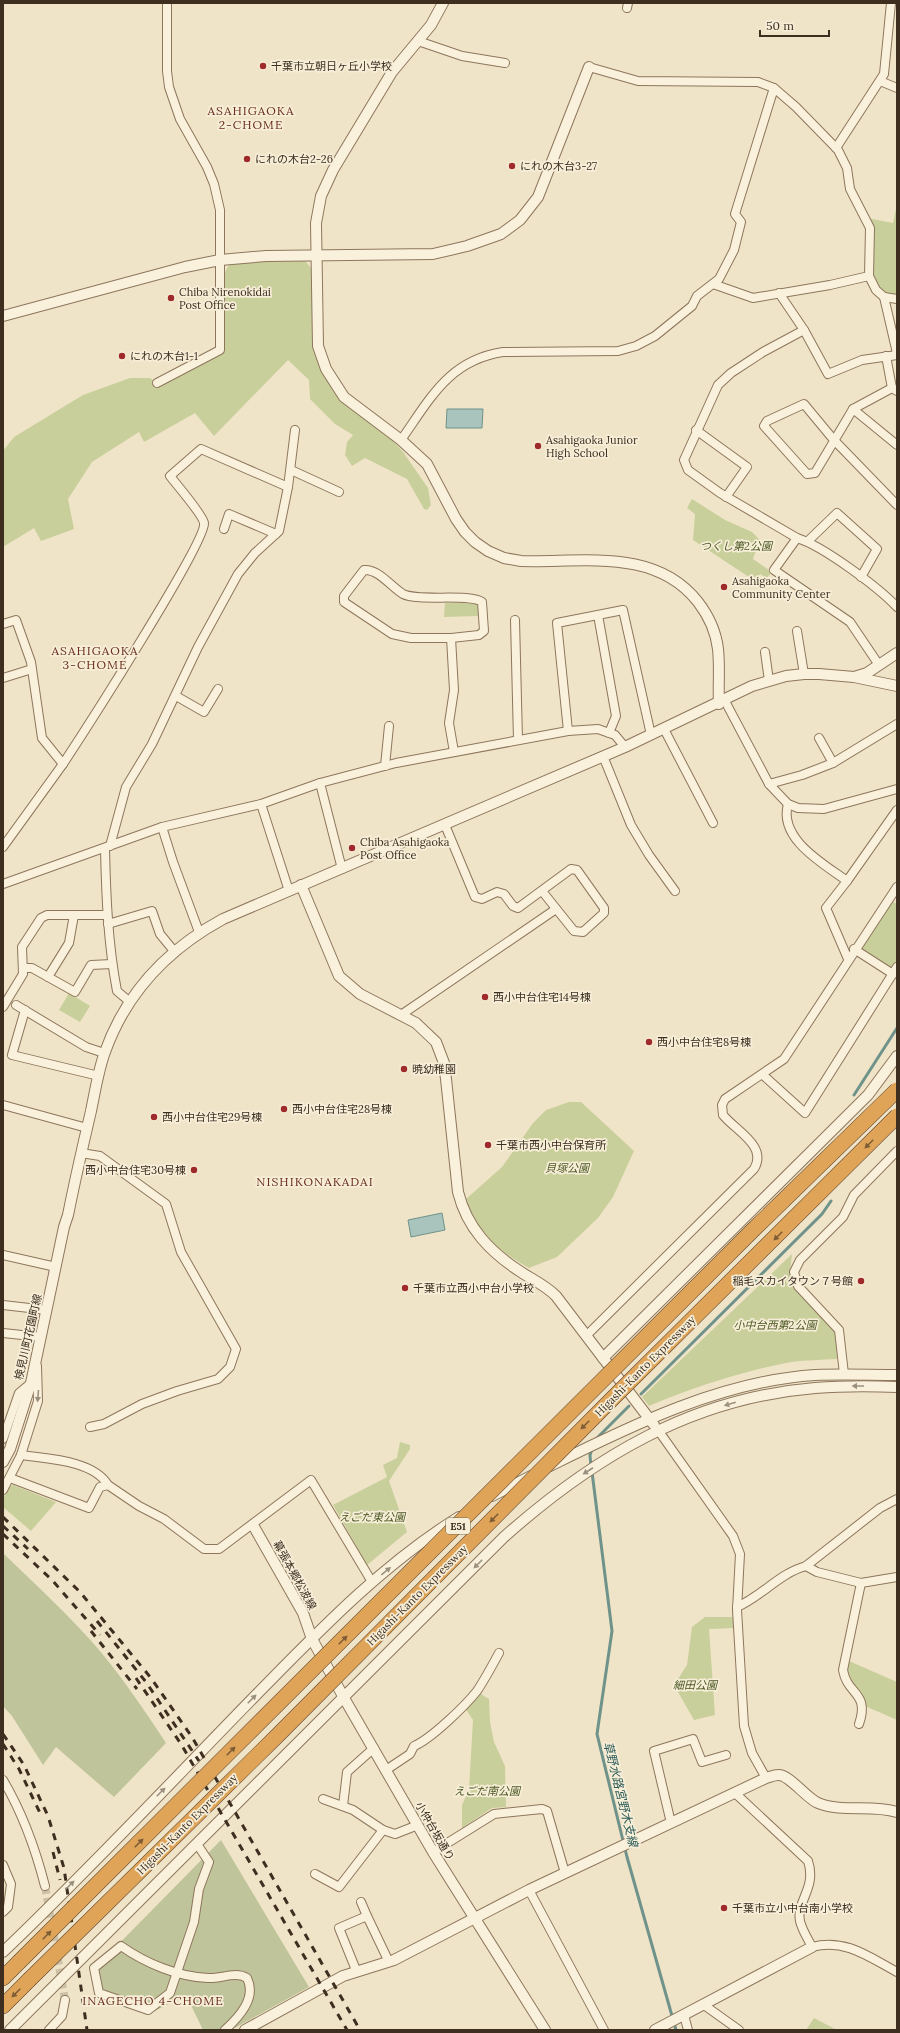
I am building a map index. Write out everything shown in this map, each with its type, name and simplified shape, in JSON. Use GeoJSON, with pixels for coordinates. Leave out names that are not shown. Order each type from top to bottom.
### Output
{"type":"FeatureCollection","features":[{"type":"Feature","properties":{"kind":"highway","name":"Higashi-Kanto Expressway"},"geometry":{"type":"LineString","coordinates":[[3,1978],[741,1242],[897,1090]]}},
{"type":"Feature","properties":{"kind":"highway","name":"Higashi-Kanto Expressway"},"geometry":{"type":"LineString","coordinates":[[3,2006],[278,1735],[616,1395],[897,1116]]}},
{"type":"Feature","properties":{"kind":"street"},"geometry":{"type":"LineString","coordinates":[[157,383],[220,350],[220,210],[214,184],[207,167],[180,119],[169,87],[167,71],[167,3]]}},
{"type":"Feature","properties":{"kind":"street"},"geometry":{"type":"LineString","coordinates":[[443,3],[431,25],[392,72],[324,187],[321,196],[316,223],[316,333],[320,354],[326,369],[344,397],[401,440],[427,464],[456,519],[465,532],[475,542],[488,551],[504,558],[521,561],[632,562],[658,570],[682,585],[701,606],[715,634],[718,648],[722,702],[770,784],[788,804],[798,808],[824,809],[897,788]]}},
{"type":"Feature","properties":{"kind":"street"},"geometry":{"type":"LineString","coordinates":[[836,148],[884,74],[891,3]]}},
{"type":"Feature","properties":{"kind":"street"},"geometry":{"type":"LineString","coordinates":[[418,41],[462,56],[505,63]]}},
{"type":"Feature","properties":{"kind":"street"},"geometry":{"type":"LineString","coordinates":[[3,316],[177,269],[220,260],[266,256],[433,254],[489,239],[512,227],[528,211],[538,197],[589,67],[638,81],[758,82],[774,88],[796,107],[836,148],[847,168],[850,189],[870,228],[869,276],[876,290],[884,297],[897,299]]}},
{"type":"Feature","properties":{"kind":"street"},"geometry":{"type":"LineString","coordinates":[[880,81],[897,88]]}},
{"type":"Feature","properties":{"kind":"street"},"geometry":{"type":"LineString","coordinates":[[401,440],[443,382],[468,362],[490,354],[503,352],[618,351],[636,346],[655,336],[692,306],[697,296],[719,279],[734,250],[741,222],[735,214],[774,88]]}},
{"type":"Feature","properties":{"kind":"street"},"geometry":{"type":"LineString","coordinates":[[713,284],[753,298],[830,285],[869,276]]}},
{"type":"Feature","properties":{"kind":"street"},"geometry":{"type":"LineString","coordinates":[[779,293],[804,330],[828,374],[862,360],[897,354],[884,297]]}},
{"type":"Feature","properties":{"kind":"street"},"geometry":{"type":"LineString","coordinates":[[804,330],[763,352],[731,373],[718,385],[696,430],[684,460],[688,470],[726,497],[797,538],[808,541],[861,577],[897,607]]}},
{"type":"Feature","properties":{"kind":"street"},"geometry":{"type":"LineString","coordinates":[[886,356],[895,390],[853,410],[834,439],[815,473],[807,474],[764,426],[767,421],[804,404],[834,439],[897,505]]}},
{"type":"Feature","properties":{"kind":"street"},"geometry":{"type":"LineString","coordinates":[[853,410],[897,446]]}},
{"type":"Feature","properties":{"kind":"street"},"geometry":{"type":"LineString","coordinates":[[130,1002],[116,991],[107,915],[107,847],[126,787],[152,744],[198,648],[238,574],[255,553],[279,531],[288,487],[295,430]]}},
{"type":"Feature","properties":{"kind":"street"},"geometry":{"type":"LineString","coordinates":[[696,430],[747,467],[726,497]]}},
{"type":"Feature","properties":{"kind":"street"},"geometry":{"type":"LineString","coordinates":[[3,847],[63,764],[160,608],[193,551],[203,529],[203,519],[170,476],[201,449],[288,487]]}},
{"type":"Feature","properties":{"kind":"street"},"geometry":{"type":"LineString","coordinates":[[290,470],[339,492]]}},
{"type":"Feature","properties":{"kind":"street"},"geometry":{"type":"LineString","coordinates":[[808,541],[838,513],[877,549],[861,577]]}},
{"type":"Feature","properties":{"kind":"street"},"geometry":{"type":"LineString","coordinates":[[224,529],[229,514],[276,534]]}},
{"type":"Feature","properties":{"kind":"street"},"geometry":{"type":"LineString","coordinates":[[797,538],[774,570],[850,622],[880,665]]}},
{"type":"Feature","properties":{"kind":"street"},"geometry":{"type":"LineString","coordinates":[[364,570],[370,570],[404,595],[451,599],[477,598],[482,602],[484,631],[479,635],[451,638],[411,638],[392,634],[344,602],[344,596],[364,570]]}},
{"type":"Feature","properties":{"kind":"street"},"geometry":{"type":"LineString","coordinates":[[568,731],[556,623],[623,610],[651,735]]}},
{"type":"Feature","properties":{"kind":"street"},"geometry":{"type":"LineString","coordinates":[[598,615],[616,716],[609,733]]}},
{"type":"Feature","properties":{"kind":"street"},"geometry":{"type":"LineString","coordinates":[[3,624],[16,620],[32,669],[42,738],[63,764]]}},
{"type":"Feature","properties":{"kind":"street"},"geometry":{"type":"LineString","coordinates":[[515,620],[518,740]]}},
{"type":"Feature","properties":{"kind":"street"},"geometry":{"type":"LineString","coordinates":[[797,631],[804,674]]}},
{"type":"Feature","properties":{"kind":"street"},"geometry":{"type":"LineString","coordinates":[[451,638],[454,690],[449,723],[454,752]]}},
{"type":"Feature","properties":{"kind":"street"},"geometry":{"type":"LineString","coordinates":[[765,652],[769,681]]}},
{"type":"Feature","properties":{"kind":"street"},"geometry":{"type":"LineString","coordinates":[[854,678],[880,665],[897,653]]}},
{"type":"Feature","properties":{"kind":"street"},"geometry":{"type":"LineString","coordinates":[[3,678],[32,669]]}},
{"type":"Feature","properties":{"kind":"street","name":"検見川町花園町線"},"geometry":{"type":"LineString","coordinates":[[3,1462],[10,1449],[29,1387],[104,1054],[116,1025],[130,1002],[140,986],[160,963],[199,932],[222,920],[625,747],[722,702],[752,686],[786,676],[819,674],[854,678],[897,686]]}},
{"type":"Feature","properties":{"kind":"street"},"geometry":{"type":"LineString","coordinates":[[176,696],[204,712],[218,688]]}},
{"type":"Feature","properties":{"kind":"street"},"geometry":{"type":"LineString","coordinates":[[770,784],[802,775],[833,763],[897,724]]}},
{"type":"Feature","properties":{"kind":"street"},"geometry":{"type":"LineString","coordinates":[[385,766],[389,726]]}},
{"type":"Feature","properties":{"kind":"street"},"geometry":{"type":"LineString","coordinates":[[3,884],[162,827],[261,804],[320,783],[385,766],[568,731],[598,729],[615,735],[625,747]]}},
{"type":"Feature","properties":{"kind":"street"},"geometry":{"type":"LineString","coordinates":[[664,729],[713,823]]}},
{"type":"Feature","properties":{"kind":"street"},"geometry":{"type":"LineString","coordinates":[[819,738],[833,763]]}},
{"type":"Feature","properties":{"kind":"street"},"geometry":{"type":"LineString","coordinates":[[603,756],[631,825],[648,855],[675,891]]}},
{"type":"Feature","properties":{"kind":"street"},"geometry":{"type":"LineString","coordinates":[[320,783],[342,869]]}},
{"type":"Feature","properties":{"kind":"street"},"geometry":{"type":"LineString","coordinates":[[261,804],[289,890]]}},
{"type":"Feature","properties":{"kind":"street"},"geometry":{"type":"LineString","coordinates":[[788,804],[786,820],[800,845],[847,881]]}},
{"type":"Feature","properties":{"kind":"street"},"geometry":{"type":"LineString","coordinates":[[848,959],[826,908],[897,810]]}},
{"type":"Feature","properties":{"kind":"street"},"geometry":{"type":"LineString","coordinates":[[445,825],[475,897],[482,899],[497,892],[504,894],[512,906],[518,908],[570,869],[577,870],[604,908],[604,914],[583,932],[574,931],[542,891]]}},
{"type":"Feature","properties":{"kind":"street"},"geometry":{"type":"LineString","coordinates":[[162,827],[173,862],[199,932]]}},
{"type":"Feature","properties":{"kind":"street"},"geometry":{"type":"LineString","coordinates":[[301,886],[339,976],[356,991],[401,1016],[416,1022],[430,1034],[439,1048],[446,1079],[458,1192],[462,1208],[468,1220],[478,1235],[495,1254],[546,1286],[556,1296],[650,1419],[718,1514],[738,1545],[740,1554],[738,1607],[744,1726],[752,1754],[766,1778]]}},
{"type":"Feature","properties":{"kind":"street"},"geometry":{"type":"LineString","coordinates":[[586,1336],[754,1169],[758,1159],[756,1148],[726,1120],[721,1110],[725,1099],[763,1075],[784,1059],[848,959],[897,887]]}},
{"type":"Feature","properties":{"kind":"street"},"geometry":{"type":"LineString","coordinates":[[401,1016],[556,909]]}},
{"type":"Feature","properties":{"kind":"street"},"geometry":{"type":"LineString","coordinates":[[108,924],[152,912],[160,934],[174,951]]}},
{"type":"Feature","properties":{"kind":"street"},"geometry":{"type":"LineString","coordinates":[[3,1007],[23,974],[22,947],[41,918],[47,915],[107,915]]}},
{"type":"Feature","properties":{"kind":"street"},"geometry":{"type":"LineString","coordinates":[[48,977],[69,943],[74,915]]}},
{"type":"Feature","properties":{"kind":"street"},"geometry":{"type":"LineString","coordinates":[[763,1075],[805,1113],[895,970],[854,950]]}},
{"type":"Feature","properties":{"kind":"street"},"geometry":{"type":"LineString","coordinates":[[23,968],[32,968],[75,992],[91,965],[112,964]]}},
{"type":"Feature","properties":{"kind":"street"},"geometry":{"type":"LineString","coordinates":[[16,1005],[86,1048],[104,1054]]}},
{"type":"Feature","properties":{"kind":"street"},"geometry":{"type":"LineString","coordinates":[[25,1010],[12,1055],[99,1076]]}},
{"type":"Feature","properties":{"kind":"street"},"geometry":{"type":"LineString","coordinates":[[603,1358],[868,1095],[897,1056]]}},
{"type":"Feature","properties":{"kind":"street"},"geometry":{"type":"LineString","coordinates":[[3,1105],[87,1128]]}},
{"type":"Feature","properties":{"kind":"street"},"geometry":{"type":"LineString","coordinates":[[844,1374],[840,1330],[798,1286],[794,1272],[800,1260],[843,1217],[854,1195],[897,1151]]}},
{"type":"Feature","properties":{"kind":"street"},"geometry":{"type":"LineString","coordinates":[[81,1153],[100,1156],[166,1204],[181,1252],[236,1349],[230,1367],[218,1379],[148,1402],[104,1424],[90,1427]]}},
{"type":"Feature","properties":{"kind":"street"},"geometry":{"type":"LineString","coordinates":[[3,1255],[56,1267]]}},
{"type":"Feature","properties":{"kind":"street"},"geometry":{"type":"LineString","coordinates":[[3,1305],[47,1310]]}},
{"type":"Feature","properties":{"kind":"street"},"geometry":{"type":"LineString","coordinates":[[3,1333],[41,1337]]}},
{"type":"Feature","properties":{"kind":"street"},"geometry":{"type":"LineString","coordinates":[[3,1490],[21,1455],[38,1401],[36,1357]]}},
{"type":"Feature","properties":{"kind":"street"},"geometry":{"type":"LineString","coordinates":[[3,1952],[312,1639],[372,1582],[431,1534],[498,1492],[592,1445],[692,1402],[772,1381],[814,1375],[844,1374],[897,1376]]}},
{"type":"Feature","properties":{"kind":"street"},"geometry":{"type":"LineString","coordinates":[[3,1439],[18,1393],[29,1387]]}},
{"type":"Feature","properties":{"kind":"street"},"geometry":{"type":"LineString","coordinates":[[10,2030],[498,1543],[536,1508],[599,1464],[658,1430],[700,1413],[737,1402],[814,1388],[897,1387]]}},
{"type":"Feature","properties":{"kind":"street"},"geometry":{"type":"LineString","coordinates":[[21,1455],[67,1460],[102,1476],[108,1485],[139,1506],[164,1519],[204,1549],[219,1549],[228,1540],[253,1525],[311,1480],[372,1582]]}},
{"type":"Feature","properties":{"kind":"street"},"geometry":{"type":"LineString","coordinates":[[10,1478],[89,1508],[100,1487],[108,1485]]}},
{"type":"Feature","properties":{"kind":"street"},"geometry":{"type":"LineString","coordinates":[[738,1607],[752,1600],[793,1570],[806,1566],[880,1508],[897,1499]]}},
{"type":"Feature","properties":{"kind":"street","name":"幕張本郷松波線"},"geometry":{"type":"LineString","coordinates":[[253,1525],[303,1613],[312,1639]]}},
{"type":"Feature","properties":{"kind":"street"},"geometry":{"type":"LineString","coordinates":[[806,1566],[818,1572],[861,1583],[897,1577]]}},
{"type":"Feature","properties":{"kind":"street"},"geometry":{"type":"LineString","coordinates":[[859,1724],[862,1708],[860,1697],[844,1680],[843,1670],[861,1583]]}},
{"type":"Feature","properties":{"kind":"street","name":"小仲台坂通り"},"geometry":{"type":"LineString","coordinates":[[312,1639],[344,1698],[433,1852],[546,2030]]}},
{"type":"Feature","properties":{"kind":"street"},"geometry":{"type":"LineString","coordinates":[[386,1770],[410,1754],[414,1746],[424,1741],[465,1704],[476,1691],[499,1653]]}},
{"type":"Feature","properties":{"kind":"street"},"geometry":{"type":"LineString","coordinates":[[671,1824],[654,1751],[693,1739],[702,1762],[726,1755]]}},
{"type":"Feature","properties":{"kind":"street"},"geometry":{"type":"LineString","coordinates":[[343,1806],[347,1772],[374,1748]]}},
{"type":"Feature","properties":{"kind":"street"},"geometry":{"type":"LineString","coordinates":[[250,2029],[343,1976],[356,1970],[388,1962],[529,1890],[766,1778],[779,1774],[787,1777],[814,1801],[826,1806],[881,1809],[897,1812]]}},
{"type":"Feature","properties":{"kind":"street"},"geometry":{"type":"LineString","coordinates":[[3,1780],[16,1804],[41,1869],[45,1886]]}},
{"type":"Feature","properties":{"kind":"street"},"geometry":{"type":"LineString","coordinates":[[735,1793],[808,1861],[811,1870],[811,1883],[800,1912],[800,1922],[812,1947]]}},
{"type":"Feature","properties":{"kind":"street"},"geometry":{"type":"LineString","coordinates":[[323,1799],[343,1806],[366,1818],[383,1830],[395,1834],[418,1825]]}},
{"type":"Feature","properties":{"kind":"street"},"geometry":{"type":"LineString","coordinates":[[433,1852],[494,1814],[542,1809],[547,1811],[565,1873]]}},
{"type":"Feature","properties":{"kind":"street"},"geometry":{"type":"LineString","coordinates":[[315,1874],[339,1887],[383,1830]]}},
{"type":"Feature","properties":{"kind":"street"},"geometry":{"type":"LineString","coordinates":[[197,1844],[209,1862],[199,1889],[194,1922],[178,1972],[170,1993],[148,2010],[99,1994],[94,1968],[121,1946],[140,1960],[178,1972],[207,1978],[240,1974],[247,1978],[250,1989],[245,2007],[239,2017],[225,2030]]}},
{"type":"Feature","properties":{"kind":"street"},"geometry":{"type":"LineString","coordinates":[[3,1865],[11,1888],[9,1905],[3,1912]]}},
{"type":"Feature","properties":{"kind":"street"},"geometry":{"type":"LineString","coordinates":[[529,1890],[604,2030]]}},
{"type":"Feature","properties":{"kind":"street"},"geometry":{"type":"LineString","coordinates":[[361,1902],[388,1962]]}},
{"type":"Feature","properties":{"kind":"street"},"geometry":{"type":"LineString","coordinates":[[356,1970],[339,1928],[367,1916]]}},
{"type":"Feature","properties":{"kind":"street"},"geometry":{"type":"LineString","coordinates":[[655,2030],[812,1947],[823,1944],[840,1944],[851,1948],[897,1972]]}},
{"type":"Feature","properties":{"kind":"street"},"geometry":{"type":"LineString","coordinates":[[49,2030],[62,2016],[65,2000]]}},
{"type":"Feature","properties":{"kind":"street"},"geometry":{"type":"LineString","coordinates":[[704,2005],[739,2030]]}},
{"type":"Feature","properties":{"kind":"street"},"geometry":{"type":"LineString","coordinates":[[684,2015],[688,2030]]}},
{"type":"Feature","properties":{"kind":"green space"},"geometry":{"type":"Polygon","coordinates":[[[897,204],[897,295],[889,295],[878,288],[874,280],[870,259],[867,218],[893,223],[897,204]]]}},
{"type":"Feature","properties":{"kind":"green space"},"geometry":{"type":"Polygon","coordinates":[[[305,261],[312,269],[313,335],[321,371],[340,400],[390,437],[403,452],[428,488],[431,505],[427,510],[424,509],[407,479],[365,458],[352,466],[345,455],[347,442],[353,435],[335,424],[310,399],[309,380],[288,360],[214,436],[195,413],[144,442],[139,432],[92,462],[68,499],[74,529],[41,541],[34,528],[3,547],[3,451],[14,437],[83,395],[130,378],[150,378],[157,383],[224,351],[225,272],[230,263],[305,261]]]}},
{"type":"Feature","properties":{"kind":"green space","name":"つくし第2公園"},"geometry":{"type":"Polygon","coordinates":[[[692,499],[725,520],[752,532],[760,540],[753,559],[772,572],[767,578],[760,574],[755,581],[693,540],[695,514],[687,508],[692,499]]]}},
{"type":"Feature","properties":{"kind":"green space"},"geometry":{"type":"Polygon","coordinates":[[[476,602],[479,605],[479,616],[444,617],[445,603],[476,602]]]}},
{"type":"Feature","properties":{"kind":"green space"},"geometry":{"type":"Polygon","coordinates":[[[892,901],[897,904],[897,964],[892,972],[860,951],[892,901]]]}},
{"type":"Feature","properties":{"kind":"green space"},"geometry":{"type":"Polygon","coordinates":[[[69,993],[90,1006],[80,1022],[59,1010],[69,993]]]}},
{"type":"Feature","properties":{"kind":"green space","name":"貝塚公園"},"geometry":{"type":"Polygon","coordinates":[[[569,1102],[581,1102],[634,1151],[613,1197],[598,1218],[557,1257],[529,1268],[498,1248],[490,1240],[476,1222],[466,1199],[502,1167],[533,1123],[546,1110],[569,1102]]]}},
{"type":"Feature","properties":{"kind":"green space","name":"小中台西第2公園"},"geometry":{"type":"Polygon","coordinates":[[[792,1254],[790,1273],[794,1287],[836,1333],[837,1359],[791,1362],[755,1370],[683,1392],[649,1406],[642,1397],[792,1254]]]}},
{"type":"Feature","properties":{"kind":"green space","name":"えごだ東公園"},"geometry":{"type":"Polygon","coordinates":[[[400,1442],[410,1445],[410,1449],[389,1481],[407,1532],[367,1565],[333,1505],[387,1477],[383,1465],[397,1458],[400,1442]]]}},
{"type":"Feature","properties":{"kind":"green space"},"geometry":{"type":"Polygon","coordinates":[[[13,1485],[56,1502],[31,1531],[3,1507],[5,1494],[13,1485]]]}},
{"type":"Feature","properties":{"kind":"green space"},"geometry":{"type":"Polygon","coordinates":[[[3,1553],[89,1638],[134,1696],[166,1743],[114,1797],[56,1747],[43,1765],[12,1716],[3,1706],[3,1553]]]}},
{"type":"Feature","properties":{"kind":"green space","name":"細田公園"},"geometry":{"type":"Polygon","coordinates":[[[705,1617],[735,1617],[735,1628],[709,1629],[715,1715],[694,1720],[674,1685],[687,1665],[692,1627],[705,1617]]]}},
{"type":"Feature","properties":{"kind":"green space"},"geometry":{"type":"Polygon","coordinates":[[[849,1661],[897,1682],[897,1720],[865,1706],[861,1693],[851,1682],[849,1677],[849,1661]]]}},
{"type":"Feature","properties":{"kind":"green space","name":"えごだ南公園"},"geometry":{"type":"Polygon","coordinates":[[[479,1693],[489,1699],[490,1722],[494,1742],[505,1766],[506,1807],[492,1808],[462,1828],[462,1805],[469,1789],[473,1720],[465,1708],[479,1693]]]}},
{"type":"Feature","properties":{"kind":"green space"},"geometry":{"type":"Polygon","coordinates":[[[221,1840],[309,1987],[231,2030],[203,2030],[186,1995],[149,2014],[104,1997],[97,1966],[221,1840]]]}},
{"type":"Feature","properties":{"kind":"green space"},"geometry":{"type":"Polygon","coordinates":[[[814,2018],[837,2030],[806,2030],[814,2018]]]}},
{"type":"Feature","properties":{"kind":"water"},"geometry":{"type":"Polygon","coordinates":[[[447,409],[483,409],[482,428],[446,428],[447,409]]]}},
{"type":"Feature","properties":{"kind":"water"},"geometry":{"type":"Polygon","coordinates":[[[442,1213],[445,1230],[411,1237],[408,1220],[442,1213]]]}},
{"type":"Feature","properties":{"kind":"waterway","name":"草野水路宮野木支線"},"geometry":{"type":"LineString","coordinates":[[854,1095],[897,1028]]}},
{"type":"Feature","properties":{"kind":"waterway"},"geometry":{"type":"LineString","coordinates":[[641,1394],[822,1214],[831,1201]]}},
{"type":"Feature","properties":{"kind":"waterway","name":"草野水路宮野木支線"},"geometry":{"type":"LineString","coordinates":[[595,1440],[629,1406]]}},
{"type":"Feature","properties":{"kind":"waterway","name":"草野水路宮野木支線"},"geometry":{"type":"LineString","coordinates":[[591,1467],[590,1455],[592,1449]]}},
{"type":"Feature","properties":{"kind":"waterway","name":"草野水路宮野木支線"},"geometry":{"type":"LineString","coordinates":[[592,1472],[612,1631],[597,1734],[627,1857],[676,2030]]}},
{"type":"Feature","properties":{"kind":"tunnel"},"geometry":{"type":"LineString","coordinates":[[45,1886],[65,2000]]}},
{"type":"Feature","properties":{"kind":"railway"},"geometry":{"type":"LineString","coordinates":[[3,1517],[80,1592],[151,1678],[192,1737],[360,2030]]}},
{"type":"Feature","properties":{"kind":"railway"},"geometry":{"type":"LineString","coordinates":[[3,1526],[28,1549]]}},
{"type":"Feature","properties":{"kind":"railway"},"geometry":{"type":"LineString","coordinates":[[3,1534],[52,1580],[100,1635]]}},
{"type":"Feature","properties":{"kind":"railway"},"geometry":{"type":"LineString","coordinates":[[97,1621],[146,1682],[199,1761]]}},
{"type":"Feature","properties":{"kind":"railway"},"geometry":{"type":"LineString","coordinates":[[91,1631],[137,1689]]}},
{"type":"Feature","properties":{"kind":"railway"},"geometry":{"type":"LineString","coordinates":[[136,1678],[181,1744],[347,2030]]}},
{"type":"Feature","properties":{"kind":"railway"},"geometry":{"type":"LineString","coordinates":[[3,1734],[24,1765],[48,1816],[64,1868],[87,2030]]}},
{"type":"Feature","properties":{"kind":"railway"},"geometry":{"type":"LineString","coordinates":[[3,1744],[19,1769],[40,1813]]}},
{"type":"Feature","properties":{"kind":"railway"},"geometry":{"type":"LineString","coordinates":[[53,1852],[60,1880]]}},
{"type":"Feature","properties":{"kind":"place","name":"千葉市立朝日ヶ丘小学校"},"geometry":{"type":"Point","coordinates":[263,66]}},
{"type":"Feature","properties":{"kind":"place","name":"にれの木台2-26"},"geometry":{"type":"Point","coordinates":[247,159]}},
{"type":"Feature","properties":{"kind":"place","name":"にれの木台3-27"},"geometry":{"type":"Point","coordinates":[512,166]}},
{"type":"Feature","properties":{"kind":"place","name":"Chiba Nirenokidai Post Office"},"geometry":{"type":"Point","coordinates":[171,298]}},
{"type":"Feature","properties":{"kind":"place","name":"にれの木台1-1"},"geometry":{"type":"Point","coordinates":[122,356]}},
{"type":"Feature","properties":{"kind":"place","name":"Asahigaoka Junior High School"},"geometry":{"type":"Point","coordinates":[538,446]}},
{"type":"Feature","properties":{"kind":"place","name":"Asahigaoka Community Center"},"geometry":{"type":"Point","coordinates":[724,587]}},
{"type":"Feature","properties":{"kind":"place","name":"Chiba Asahigaoka Post Office"},"geometry":{"type":"Point","coordinates":[352,848]}},
{"type":"Feature","properties":{"kind":"place","name":"西小中台住宅14号棟"},"geometry":{"type":"Point","coordinates":[485,997]}},
{"type":"Feature","properties":{"kind":"place","name":"西小中台住宅8号棟"},"geometry":{"type":"Point","coordinates":[649,1042]}},
{"type":"Feature","properties":{"kind":"place","name":"暁幼稚園"},"geometry":{"type":"Point","coordinates":[404,1069]}},
{"type":"Feature","properties":{"kind":"place","name":"西小中台住宅28号棟"},"geometry":{"type":"Point","coordinates":[284,1109]}},
{"type":"Feature","properties":{"kind":"place","name":"西小中台住宅29号棟"},"geometry":{"type":"Point","coordinates":[154,1117]}},
{"type":"Feature","properties":{"kind":"place","name":"千葉市西小中台保育所"},"geometry":{"type":"Point","coordinates":[488,1145]}},
{"type":"Feature","properties":{"kind":"place","name":"西小中台住宅30号棟"},"geometry":{"type":"Point","coordinates":[194,1170]}},
{"type":"Feature","properties":{"kind":"place","name":"稲毛スカイタウン７号館"},"geometry":{"type":"Point","coordinates":[861,1281]}},
{"type":"Feature","properties":{"kind":"place","name":"千葉市立西小中台小学校"},"geometry":{"type":"Point","coordinates":[405,1288]}},
{"type":"Feature","properties":{"kind":"place","name":"千葉市立小中台南小学校"},"geometry":{"type":"Point","coordinates":[724,1908]}},
{"type":"Feature","properties":{"kind":"district","name":"ASAHIGAOKA 2-CHOME"},"geometry":{"type":"Point","coordinates":[251,117]}},
{"type":"Feature","properties":{"kind":"district","name":"ASAHIGAOKA 3-CHOME"},"geometry":{"type":"Point","coordinates":[95,657]}},
{"type":"Feature","properties":{"kind":"district","name":"NISHIKONAKADAI"},"geometry":{"type":"Point","coordinates":[315,1181]}},
{"type":"Feature","properties":{"kind":"district","name":"INAGECHO 4-CHOME"},"geometry":{"type":"Point","coordinates":[153,2000]}}]}
